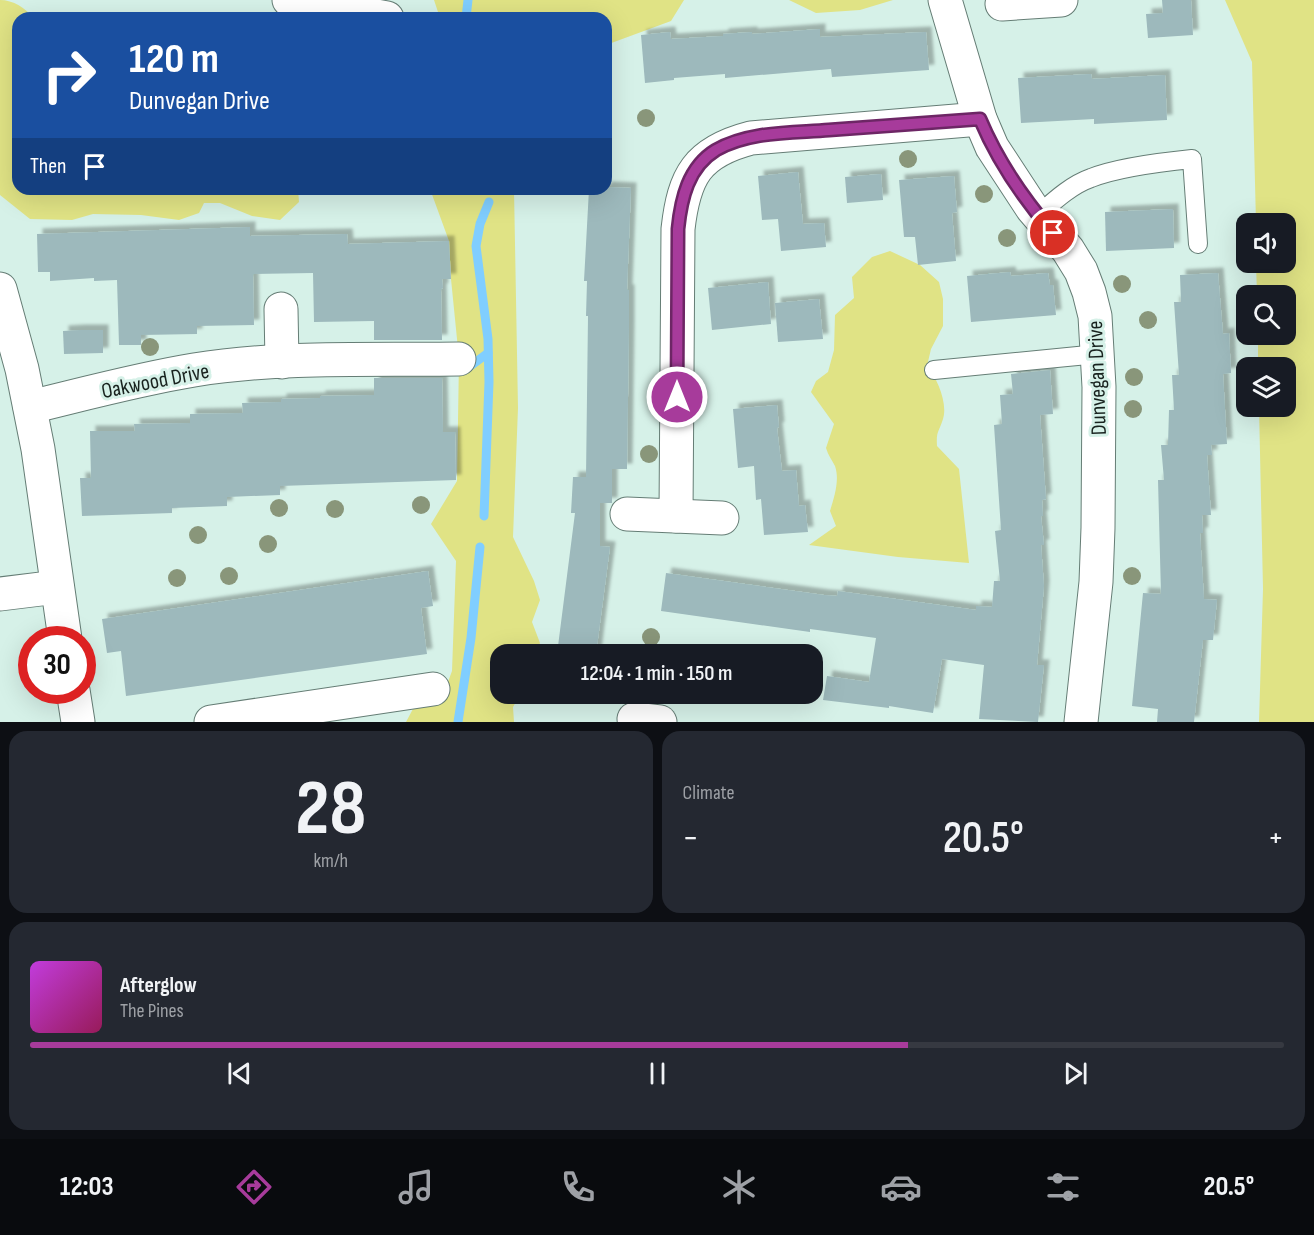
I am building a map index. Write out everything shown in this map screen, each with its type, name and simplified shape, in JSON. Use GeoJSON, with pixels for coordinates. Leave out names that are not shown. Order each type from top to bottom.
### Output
{"type":"FeatureCollection","features":[{"type":"Feature","properties":{"kind":"street"},"geometry":{"type":"LineString","coordinates":[[289,0],[383,11]]}},
{"type":"Feature","properties":{"kind":"street","name":"Dunvegan Drive"},"geometry":{"type":"LineString","coordinates":[[945,0],[980,119],[992,147],[1006,172],[1068,250],[1081,271],[1095,316],[1098,354],[1098,528],[1096,582],[1081,722]]}},
{"type":"Feature","properties":{"kind":"street"},"geometry":{"type":"LineString","coordinates":[[1002,4],[1060,0]]}},
{"type":"Feature","properties":{"kind":"street"},"geometry":{"type":"LineString","coordinates":[[676,516],[678,229],[681,202],[688,180],[704,160],[715,151],[751,138],[980,119]]}},
{"type":"Feature","properties":{"kind":"street"},"geometry":{"type":"LineString","coordinates":[[0,289],[30,407],[45,492],[63,626]]}},
{"type":"Feature","properties":{"kind":"street"},"geometry":{"type":"LineString","coordinates":[[281,309],[282,362]]}},
{"type":"Feature","properties":{"kind":"street","name":"Oakwood Drive"},"geometry":{"type":"LineString","coordinates":[[30,407],[196,370],[282,362],[459,359]]}},
{"type":"Feature","properties":{"kind":"street"},"geometry":{"type":"LineString","coordinates":[[627,514],[722,518]]}},
{"type":"Feature","properties":{"kind":"street"},"geometry":{"type":"LineString","coordinates":[[0,594],[57,586]]}},
{"type":"Feature","properties":{"kind":"street"},"geometry":{"type":"LineString","coordinates":[[211,722],[252,719],[433,689]]}},
{"type":"Feature","properties":{"kind":"street"},"geometry":{"type":"LineString","coordinates":[[75,704],[78,722]]}},
{"type":"Feature","properties":{"kind":"lane"},"geometry":{"type":"LineString","coordinates":[[1038,215],[1072,187],[1091,177],[1192,159],[1198,244]]}},
{"type":"Feature","properties":{"kind":"lane"},"geometry":{"type":"LineString","coordinates":[[934,370],[1098,354]]}},
{"type":"Feature","properties":{"kind":"green space"},"geometry":{"type":"Polygon","coordinates":[[[0,0],[10,1],[28,12],[12,12],[12,195],[298,195],[299,202],[280,220],[252,216],[220,203],[204,203],[199,213],[179,220],[141,215],[93,214],[72,220],[30,219],[0,195],[0,0]]]}},
{"type":"Feature","properties":{"kind":"green space"},"geometry":{"type":"Polygon","coordinates":[[[434,0],[684,0],[671,21],[612,43],[612,12],[438,12],[434,0]]]}},
{"type":"Feature","properties":{"kind":"green space"},"geometry":{"type":"Polygon","coordinates":[[[789,0],[893,0],[860,10],[816,13],[789,0]]]}},
{"type":"Feature","properties":{"kind":"green space"},"geometry":{"type":"Polygon","coordinates":[[[1225,0],[1314,0],[1314,722],[1259,722],[1263,589],[1259,417],[1296,417],[1296,357],[1258,357],[1258,345],[1296,345],[1296,285],[1257,285],[1256,273],[1296,273],[1296,213],[1256,213],[1252,62],[1225,0]]]}},
{"type":"Feature","properties":{"kind":"green space"},"geometry":{"type":"Polygon","coordinates":[[[432,195],[514,195],[518,408],[513,537],[534,581],[540,600],[532,622],[540,643],[490,644],[490,704],[515,704],[514,722],[406,722],[414,707],[442,698],[452,671],[456,561],[431,524],[457,481],[459,359],[449,241],[432,195]]]}},
{"type":"Feature","properties":{"kind":"green space"},"geometry":{"type":"Polygon","coordinates":[[[890,251],[920,265],[939,282],[943,299],[943,326],[931,349],[927,366],[938,384],[944,406],[943,419],[937,434],[937,446],[959,469],[969,563],[898,557],[809,545],[836,526],[830,511],[837,477],[835,466],[826,448],[834,424],[811,392],[816,381],[828,372],[834,350],[835,315],[854,298],[852,277],[872,257],[890,251]]]}},
{"type":"Feature","properties":{"kind":"building"},"geometry":{"type":"Polygon","coordinates":[[[1162,0],[1191,0],[1193,35],[1148,38],[1146,14],[1163,13],[1162,0]]]}},
{"type":"Feature","properties":{"kind":"building"},"geometry":{"type":"Polygon","coordinates":[[[820,29],[820,37],[926,32],[929,70],[832,77],[831,69],[725,78],[725,74],[645,83],[641,35],[670,32],[671,39],[820,29]]]}},
{"type":"Feature","properties":{"kind":"building"},"geometry":{"type":"Polygon","coordinates":[[[1091,74],[1092,79],[1165,75],[1167,120],[1094,124],[1094,119],[1021,123],[1018,78],[1091,74]]]}},
{"type":"Feature","properties":{"kind":"building"},"geometry":{"type":"Polygon","coordinates":[[[798,172],[803,224],[824,223],[826,247],[781,251],[778,219],[762,220],[758,176],[798,172]]]}},
{"type":"Feature","properties":{"kind":"building"},"geometry":{"type":"Polygon","coordinates":[[[881,174],[883,200],[847,203],[845,177],[881,174]]]}},
{"type":"Feature","properties":{"kind":"building"},"geometry":{"type":"Polygon","coordinates":[[[954,176],[957,212],[952,213],[956,261],[918,265],[915,237],[904,237],[899,180],[954,176]]]}},
{"type":"Feature","properties":{"kind":"building"},"geometry":{"type":"Polygon","coordinates":[[[612,187],[631,188],[627,290],[629,290],[629,326],[627,469],[612,469],[612,503],[600,503],[600,546],[610,547],[597,644],[558,644],[575,513],[571,513],[573,477],[586,477],[587,281],[584,281],[589,195],[612,195],[612,187]]]}},
{"type":"Feature","properties":{"kind":"building"},"geometry":{"type":"Polygon","coordinates":[[[1173,209],[1174,248],[1106,251],[1105,212],[1173,209]]]}},
{"type":"Feature","properties":{"kind":"building"},"geometry":{"type":"Polygon","coordinates":[[[250,227],[250,236],[347,234],[348,244],[449,241],[451,279],[442,279],[442,340],[374,340],[374,321],[314,322],[313,273],[253,274],[254,325],[197,326],[197,334],[141,335],[141,345],[119,345],[117,280],[94,281],[94,278],[50,281],[50,272],[38,272],[37,234],[250,227]]]}},
{"type":"Feature","properties":{"kind":"building"},"geometry":{"type":"Polygon","coordinates":[[[1010,272],[1011,276],[1048,273],[1050,285],[1053,285],[1056,315],[971,322],[967,276],[1010,272]]]}},
{"type":"Feature","properties":{"kind":"building"},"geometry":{"type":"Polygon","coordinates":[[[1218,273],[1223,334],[1229,333],[1231,373],[1223,374],[1227,444],[1211,445],[1212,455],[1207,455],[1211,515],[1202,515],[1203,533],[1200,533],[1204,599],[1217,600],[1213,640],[1203,640],[1194,722],[1157,722],[1158,709],[1132,706],[1143,593],[1161,594],[1158,480],[1164,480],[1161,445],[1168,445],[1169,410],[1174,410],[1172,375],[1179,375],[1174,302],[1181,302],[1180,275],[1218,273]]]}},
{"type":"Feature","properties":{"kind":"building"},"geometry":{"type":"Polygon","coordinates":[[[768,282],[771,324],[712,330],[708,288],[768,282]]]}},
{"type":"Feature","properties":{"kind":"building"},"geometry":{"type":"Polygon","coordinates":[[[819,299],[823,339],[778,342],[775,303],[819,299]]]}},
{"type":"Feature","properties":{"kind":"building"},"geometry":{"type":"Polygon","coordinates":[[[103,330],[103,353],[64,354],[63,331],[103,330]]]}},
{"type":"Feature","properties":{"kind":"building"},"geometry":{"type":"Polygon","coordinates":[[[1050,370],[1053,414],[1040,415],[1046,499],[1042,500],[1043,516],[1041,516],[1044,586],[1037,665],[1044,665],[1038,722],[979,719],[984,665],[942,659],[933,713],[823,700],[827,676],[869,682],[876,638],[810,629],[810,632],[661,611],[666,573],[824,595],[837,596],[838,591],[976,610],[976,606],[992,607],[994,581],[1000,581],[995,531],[1001,530],[994,425],[1002,424],[1000,395],[1013,394],[1011,374],[1050,370]]]}},
{"type":"Feature","properties":{"kind":"building"},"geometry":{"type":"Polygon","coordinates":[[[374,378],[442,378],[443,432],[455,432],[456,480],[280,486],[280,495],[227,497],[227,506],[172,508],[172,513],[82,516],[80,478],[91,478],[90,431],[135,431],[134,424],[190,423],[190,414],[243,413],[242,403],[281,402],[281,399],[320,398],[320,396],[374,395],[374,378]]]}},
{"type":"Feature","properties":{"kind":"building"},"geometry":{"type":"Polygon","coordinates":[[[777,405],[782,471],[796,470],[799,506],[805,505],[808,532],[764,535],[761,499],[756,500],[754,466],[738,468],[733,409],[777,405]]]}},
{"type":"Feature","properties":{"kind":"building"},"geometry":{"type":"Polygon","coordinates":[[[428,571],[433,606],[421,608],[427,654],[126,696],[121,651],[107,653],[102,619],[428,571]]]}},
{"type":"Feature","properties":{"kind":"waterway"},"geometry":{"type":"LineString","coordinates":[[467,12],[468,0]]}},
{"type":"Feature","properties":{"kind":"waterway"},"geometry":{"type":"LineString","coordinates":[[484,516],[489,382],[488,339],[476,246],[480,224],[489,202]]}},
{"type":"Feature","properties":{"kind":"waterway"},"geometry":{"type":"LineString","coordinates":[[465,370],[488,353]]}},
{"type":"Feature","properties":{"kind":"waterway"},"geometry":{"type":"LineString","coordinates":[[458,722],[471,638],[480,547]]}},
{"type":"Feature","properties":{"kind":"route"},"geometry":{"type":"LineString","coordinates":[[677,397],[678,229],[681,202],[688,180],[704,160],[715,151],[732,143],[771,135],[980,119],[1006,172],[1053,233]]}}]}
